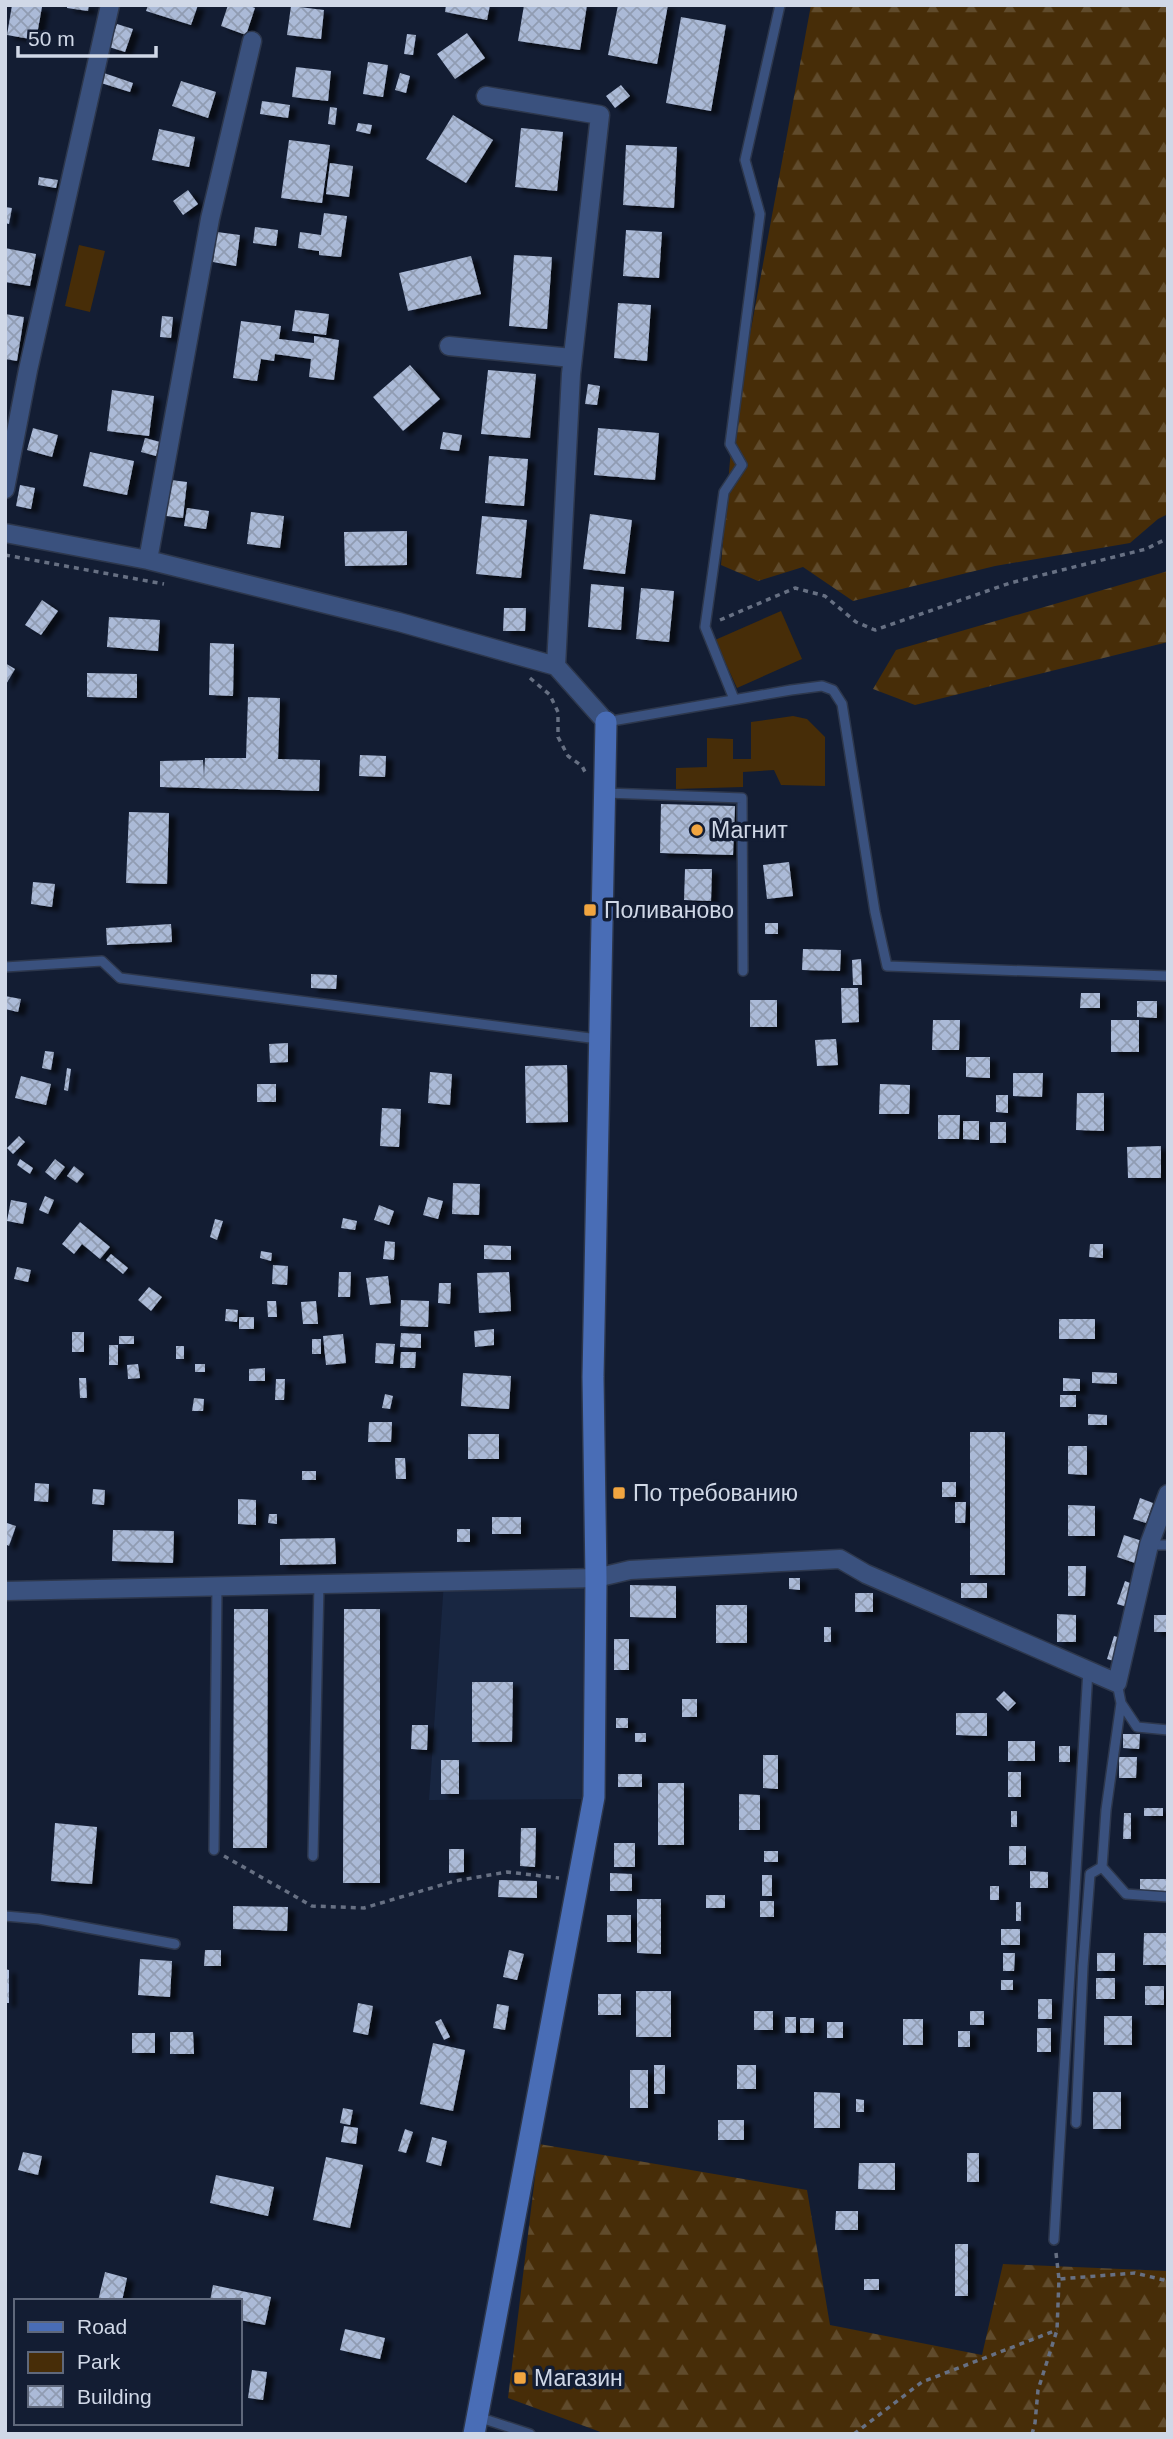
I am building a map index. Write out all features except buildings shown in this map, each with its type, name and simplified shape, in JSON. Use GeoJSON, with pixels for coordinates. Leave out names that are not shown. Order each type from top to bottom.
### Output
{"type":"FeatureCollection","features":[{"type":"Feature","properties":{"kind":"street"},"geometry":{"type":"LineString","coordinates":[[5,489],[28,370],[110,5]]}},
{"type":"Feature","properties":{"kind":"street"},"geometry":{"type":"LineString","coordinates":[[148,559],[210,219],[252,41]]}},
{"type":"Feature","properties":{"kind":"street"},"geometry":{"type":"LineString","coordinates":[[486,96],[600,115],[572,358],[556,666]]}},
{"type":"Feature","properties":{"kind":"street"},"geometry":{"type":"LineString","coordinates":[[449,346],[572,358]]}},
{"type":"Feature","properties":{"kind":"street"},"geometry":{"type":"LineString","coordinates":[[5,533],[148,559],[399,622],[556,666],[606,722],[593,1377],[596,1577],[594,1797],[476,2426]]}},
{"type":"Feature","properties":{"kind":"street"},"geometry":{"type":"LineString","coordinates":[[5,1591],[596,1577],[630,1570],[840,1559],[866,1573],[1116,1683],[1149,1545],[1168,1494]]}},
{"type":"Feature","properties":{"kind":"lane"},"geometry":{"type":"LineString","coordinates":[[734,699],[705,626],[724,492],[742,465],[730,444],[760,214],[746,159],[780,5]]}},
{"type":"Feature","properties":{"kind":"lane"},"geometry":{"type":"LineString","coordinates":[[606,722],[822,686],[833,690],[842,704],[875,912],[887,966],[1168,976]]}},
{"type":"Feature","properties":{"kind":"lane"},"geometry":{"type":"LineString","coordinates":[[606,793],[742,798],[743,971]]}},
{"type":"Feature","properties":{"kind":"lane"},"geometry":{"type":"LineString","coordinates":[[5,967],[102,961],[120,978],[599,1039]]}},
{"type":"Feature","properties":{"kind":"lane"},"geometry":{"type":"LineString","coordinates":[[1149,1545],[1168,1545]]}},
{"type":"Feature","properties":{"kind":"lane"},"geometry":{"type":"LineString","coordinates":[[313,1856],[319,1584]]}},
{"type":"Feature","properties":{"kind":"lane"},"geometry":{"type":"LineString","coordinates":[[214,1850],[218,1586]]}},
{"type":"Feature","properties":{"kind":"lane"},"geometry":{"type":"LineString","coordinates":[[1054,2240],[1088,1670]]}},
{"type":"Feature","properties":{"kind":"lane"},"geometry":{"type":"LineString","coordinates":[[1116,1683],[1121,1703],[1137,1727],[1168,1730]]}},
{"type":"Feature","properties":{"kind":"lane"},"geometry":{"type":"LineString","coordinates":[[1121,1703],[1106,1810],[1102,1867],[1126,1894],[1168,1897]]}},
{"type":"Feature","properties":{"kind":"lane"},"geometry":{"type":"LineString","coordinates":[[1076,2123],[1090,1874],[1102,1867]]}},
{"type":"Feature","properties":{"kind":"lane"},"geometry":{"type":"LineString","coordinates":[[5,1916],[39,1919],[175,1944]]}},
{"type":"Feature","properties":{"kind":"lane"},"geometry":{"type":"LineString","coordinates":[[476,2426],[530,2434]]}},
{"type":"Feature","properties":{"kind":"path"},"geometry":{"type":"LineString","coordinates":[[705,626],[795,588],[825,596],[856,622],[875,630],[1010,583],[1146,549],[1168,538]]}},
{"type":"Feature","properties":{"kind":"path"},"geometry":{"type":"LineString","coordinates":[[5,555],[166,584]]}},
{"type":"Feature","properties":{"kind":"path"},"geometry":{"type":"LineString","coordinates":[[524,672],[550,695],[558,712],[558,737],[568,756],[582,766],[586,775]]}},
{"type":"Feature","properties":{"kind":"path"},"geometry":{"type":"LineString","coordinates":[[214,1850],[313,1906],[364,1908],[455,1881],[507,1872],[578,1880]]}},
{"type":"Feature","properties":{"kind":"path"},"geometry":{"type":"LineString","coordinates":[[1032,2434],[1038,2390],[1058,2330],[1059,2278],[1054,2240]]}},
{"type":"Feature","properties":{"kind":"path"},"geometry":{"type":"LineString","coordinates":[[1059,2278],[1135,2273],[1168,2281]]}},
{"type":"Feature","properties":{"kind":"path"},"geometry":{"type":"LineString","coordinates":[[854,2434],[922,2382],[1058,2330]]}},
{"type":"Feature","properties":{"kind":"shaded area"},"geometry":{"type":"Polygon","coordinates":[[[584,1578],[582,1799],[429,1800],[444,1581],[584,1578]]]}},
{"type":"Feature","properties":{"kind":"green space"},"geometry":{"type":"Polygon","coordinates":[[[811,5],[1168,5],[1168,514],[1130,543],[995,566],[853,601],[803,567],[758,581],[721,565],[733,426],[811,5]]]}},
{"type":"Feature","properties":{"kind":"green space"},"geometry":{"type":"Polygon","coordinates":[[[79,245],[105,251],[90,312],[65,306],[79,245]]]}},
{"type":"Feature","properties":{"kind":"green space"},"geometry":{"type":"Polygon","coordinates":[[[1168,571],[1168,642],[915,705],[873,689],[896,650],[1168,571]]]}},
{"type":"Feature","properties":{"kind":"green space"},"geometry":{"type":"Polygon","coordinates":[[[781,611],[802,659],[737,688],[715,640],[781,611]]]}},
{"type":"Feature","properties":{"kind":"green space"},"geometry":{"type":"Polygon","coordinates":[[[793,716],[807,719],[825,737],[825,786],[781,785],[774,770],[743,772],[743,787],[676,789],[676,768],[707,767],[707,738],[733,739],[733,759],[751,759],[751,722],[793,716]]]}},
{"type":"Feature","properties":{"kind":"green space"},"geometry":{"type":"Polygon","coordinates":[[[539,2144],[807,2190],[830,2325],[982,2355],[1003,2264],[1168,2271],[1168,2434],[606,2434],[508,2398],[539,2144]]]}},
{"type":"Feature","properties":{"kind":"place","name":"Магнит"},"geometry":{"type":"Point","coordinates":[697,830]}},
{"type":"Feature","properties":{"kind":"place","name":"Поливаново"},"geometry":{"type":"Point","coordinates":[590,910]}},
{"type":"Feature","properties":{"kind":"place","name":"По требованию"},"geometry":{"type":"Point","coordinates":[619,1493]}},
{"type":"Feature","properties":{"kind":"place","name":"Магазин"},"geometry":{"type":"Point","coordinates":[520,2378]}}]}
